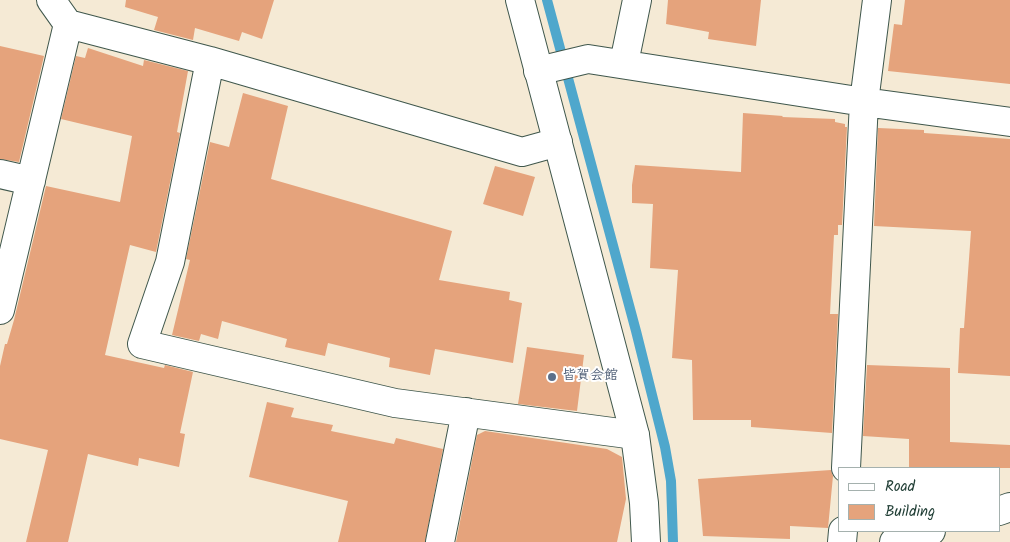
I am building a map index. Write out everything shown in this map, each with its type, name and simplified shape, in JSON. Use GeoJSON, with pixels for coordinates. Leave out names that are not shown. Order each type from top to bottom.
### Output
{"type":"FeatureCollection","features":[{"type":"Feature","properties":{"kind":"street"},"geometry":{"type":"LineString","coordinates":[[51,0],[68,24],[210,61],[522,152],[558,142]]}},
{"type":"Feature","properties":{"kind":"street"},"geometry":{"type":"LineString","coordinates":[[520,0],[556,66],[558,142],[635,435],[644,503],[646,542]]}},
{"type":"Feature","properties":{"kind":"street"},"geometry":{"type":"LineString","coordinates":[[624,63],[637,0]]}},
{"type":"Feature","properties":{"kind":"street"},"geometry":{"type":"LineString","coordinates":[[846,467],[864,102],[876,0]]}},
{"type":"Feature","properties":{"kind":"street"},"geometry":{"type":"LineString","coordinates":[[0,310],[68,24]]}},
{"type":"Feature","properties":{"kind":"street"},"geometry":{"type":"LineString","coordinates":[[556,66],[588,59],[624,63],[864,102],[1010,122]]}},
{"type":"Feature","properties":{"kind":"street"},"geometry":{"type":"LineString","coordinates":[[210,61],[170,262],[142,344],[395,403],[635,435]]}},
{"type":"Feature","properties":{"kind":"street"},"geometry":{"type":"LineString","coordinates":[[0,174],[31,181]]}},
{"type":"Feature","properties":{"kind":"street"},"geometry":{"type":"LineString","coordinates":[[440,542],[466,412]]}},
{"type":"Feature","properties":{"kind":"street"},"geometry":{"type":"LineString","coordinates":[[894,542],[928,532]]}},
{"type":"Feature","properties":{"kind":"building"},"geometry":{"type":"Polygon","coordinates":[[[126,0],[274,0],[262,39],[242,32],[239,41],[195,28],[193,40],[154,30],[158,17],[125,7],[126,0]]]}},
{"type":"Feature","properties":{"kind":"building"},"geometry":{"type":"Polygon","coordinates":[[[668,0],[761,0],[756,46],[708,39],[709,32],[666,24],[668,0]]]}},
{"type":"Feature","properties":{"kind":"building"},"geometry":{"type":"Polygon","coordinates":[[[905,0],[1010,0],[1010,84],[888,71],[894,24],[902,25],[905,0]]]}},
{"type":"Feature","properties":{"kind":"building"},"geometry":{"type":"Polygon","coordinates":[[[0,46],[44,56],[19,162],[0,159],[0,46]]]}},
{"type":"Feature","properties":{"kind":"building"},"geometry":{"type":"Polygon","coordinates":[[[88,48],[143,66],[144,60],[188,71],[177,132],[180,133],[156,252],[130,245],[105,355],[164,368],[165,365],[193,372],[180,433],[185,434],[179,467],[139,458],[138,466],[88,454],[68,542],[26,542],[48,450],[0,439],[0,366],[5,344],[7,344],[14,320],[46,186],[120,202],[132,136],[61,119],[76,56],[85,58],[88,48]]]}},
{"type":"Feature","properties":{"kind":"building"},"geometry":{"type":"Polygon","coordinates":[[[243,93],[288,106],[271,179],[452,231],[439,280],[510,292],[509,300],[522,303],[513,363],[435,349],[430,375],[389,367],[390,358],[328,343],[325,356],[285,347],[287,339],[222,321],[218,339],[201,334],[199,341],[172,335],[190,260],[186,259],[210,142],[229,147],[243,93]]]}},
{"type":"Feature","properties":{"kind":"building"},"geometry":{"type":"Polygon","coordinates":[[[743,113],[835,119],[835,122],[845,124],[845,127],[847,127],[842,225],[838,225],[838,235],[834,235],[830,314],[838,314],[832,433],[751,427],[751,420],[693,420],[692,360],[672,358],[678,270],[650,268],[653,204],[632,203],[635,165],[741,172],[743,113]]]}},
{"type":"Feature","properties":{"kind":"building"},"geometry":{"type":"Polygon","coordinates":[[[878,128],[924,130],[924,133],[1010,139],[1010,376],[958,373],[960,328],[964,328],[971,231],[874,226],[878,128]]]}},
{"type":"Feature","properties":{"kind":"building"},"geometry":{"type":"Polygon","coordinates":[[[495,166],[535,177],[523,216],[483,204],[495,166]]]}},
{"type":"Feature","properties":{"kind":"building"},"geometry":{"type":"Polygon","coordinates":[[[527,347],[584,355],[577,411],[518,404],[527,347]]]}},
{"type":"Feature","properties":{"kind":"building"},"geometry":{"type":"Polygon","coordinates":[[[867,365],[950,368],[950,442],[1010,445],[1010,468],[909,467],[909,439],[863,436],[867,365]]]}},
{"type":"Feature","properties":{"kind":"building"},"geometry":{"type":"Polygon","coordinates":[[[267,402],[294,408],[291,417],[333,425],[331,431],[394,444],[396,438],[443,449],[425,542],[338,542],[348,501],[249,477],[267,402]]]}},
{"type":"Feature","properties":{"kind":"building"},"geometry":{"type":"Polygon","coordinates":[[[485,431],[607,449],[622,457],[626,499],[617,542],[456,542],[477,435],[485,431]]]}},
{"type":"Feature","properties":{"kind":"building"},"geometry":{"type":"Polygon","coordinates":[[[831,470],[833,476],[828,528],[790,526],[790,539],[703,536],[698,479],[831,470]]]}},
{"type":"Feature","properties":{"kind":"waterway"},"geometry":{"type":"LineString","coordinates":[[547,0],[636,331],[665,447],[671,481],[673,542]]}},
{"type":"Feature","properties":{"kind":"place","name":"皆賀会館"},"geometry":{"type":"Point","coordinates":[552,377]}}]}
